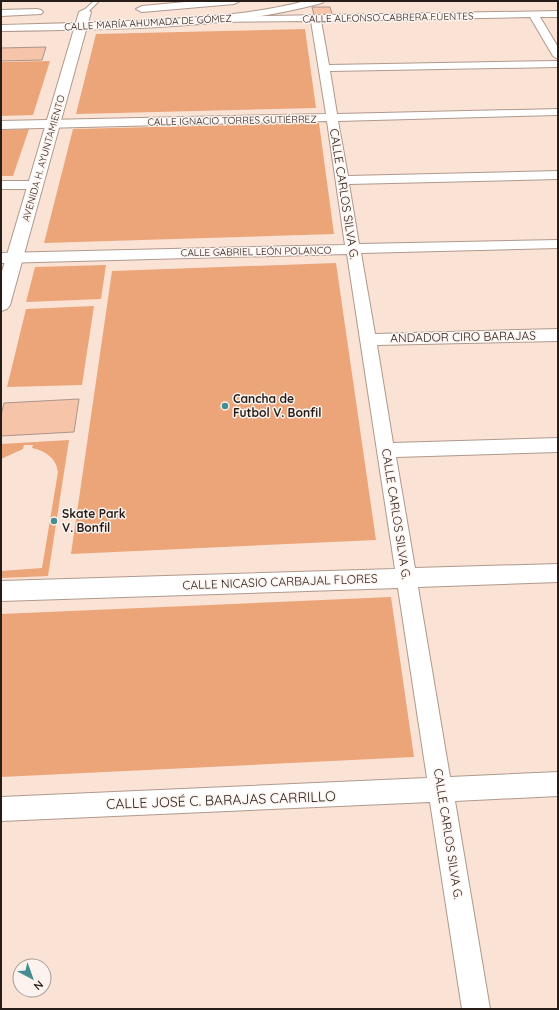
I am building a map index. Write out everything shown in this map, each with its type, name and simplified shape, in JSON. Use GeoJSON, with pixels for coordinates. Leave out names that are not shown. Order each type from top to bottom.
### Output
{"type":"FeatureCollection","features":[{"type":"Feature","properties":{"kind":"main road","name":"CALLE MARÍA AHUMADA DE GÓMEZ"},"geometry":{"type":"LineString","coordinates":[[127,10],[234,1]]}},
{"type":"Feature","properties":{"kind":"main road","name":"CALLE MARÍA AHUMADA DE GÓMEZ"},"geometry":{"type":"LineString","coordinates":[[1,28],[80,27],[218,20],[279,10],[317,10]]}},
{"type":"Feature","properties":{"kind":"main road","name":"CALLE MARÍA AHUMADA DE GÓMEZ"},"geometry":{"type":"LineString","coordinates":[[81,12],[106,11]]}},
{"type":"Feature","properties":{"kind":"main road"},"geometry":{"type":"LineString","coordinates":[[1,13],[46,12]]}},
{"type":"Feature","properties":{"kind":"main road","name":"AVENIDA H. AYUNTAMIENTO"},"geometry":{"type":"LineString","coordinates":[[1,305],[8,258],[35,185],[80,27],[81,12]]}},
{"type":"Feature","properties":{"kind":"street"},"geometry":{"type":"LineString","coordinates":[[463,16],[484,5]]}},
{"type":"Feature","properties":{"kind":"street","name":"CALLE ALFONSO CABRERA FUENTES"},"geometry":{"type":"LineString","coordinates":[[218,20],[317,10],[463,16],[558,14]]}},
{"type":"Feature","properties":{"kind":"street","name":"CALLE CARLOS SILVA G."},"geometry":{"type":"LineString","coordinates":[[317,10],[324,68],[476,1009]]}},
{"type":"Feature","properties":{"kind":"street"},"geometry":{"type":"LineString","coordinates":[[534,15],[558,56]]}},
{"type":"Feature","properties":{"kind":"street"},"geometry":{"type":"LineString","coordinates":[[324,68],[558,64]]}},
{"type":"Feature","properties":{"kind":"street","name":"CALLE IGNACIO TORRES GUTIÉRREZ"},"geometry":{"type":"LineString","coordinates":[[1,125],[558,112]]}},
{"type":"Feature","properties":{"kind":"street"},"geometry":{"type":"LineString","coordinates":[[342,180],[558,175]]}},
{"type":"Feature","properties":{"kind":"street"},"geometry":{"type":"LineString","coordinates":[[1,185],[35,185]]}},
{"type":"Feature","properties":{"kind":"street","name":"CALLE GABRIEL LEÓN POLANCO"},"geometry":{"type":"LineString","coordinates":[[8,258],[558,244]]}},
{"type":"Feature","properties":{"kind":"street","name":"ANDADOR CIRO BARAJAS"},"geometry":{"type":"LineString","coordinates":[[368,340],[558,335]]}},
{"type":"Feature","properties":{"kind":"street"},"geometry":{"type":"LineString","coordinates":[[386,450],[558,445]]}},
{"type":"Feature","properties":{"kind":"street","name":"CALLE NICASIO CARBAJAL FLORES"},"geometry":{"type":"LineString","coordinates":[[1,592],[558,573]]}},
{"type":"Feature","properties":{"kind":"street","name":"CALLE JOSÉ C. BARAJAS CARRILLO"},"geometry":{"type":"LineString","coordinates":[[1,809],[558,784]]}},
{"type":"Feature","properties":{"kind":"lane"},"geometry":{"type":"LineString","coordinates":[[81,12],[97,1]]}},
{"type":"Feature","properties":{"kind":"shaded area"},"geometry":{"type":"Polygon","coordinates":[[[305,29],[316,108],[76,114],[96,34],[305,29]]]}},
{"type":"Feature","properties":{"kind":"shaded area"},"geometry":{"type":"Polygon","coordinates":[[[50,61],[33,115],[1,116],[1,62],[50,61]]]}},
{"type":"Feature","properties":{"kind":"shaded area"},"geometry":{"type":"Polygon","coordinates":[[[319,123],[334,234],[44,243],[73,129],[319,123]]]}},
{"type":"Feature","properties":{"kind":"shaded area"},"geometry":{"type":"Polygon","coordinates":[[[29,129],[13,176],[1,176],[1,130],[29,129]]]}},
{"type":"Feature","properties":{"kind":"shaded area","name":"Cancha de Futbol V. Bonfil"},"geometry":{"type":"Polygon","coordinates":[[[336,263],[376,540],[71,554],[112,271],[336,263]]]}},
{"type":"Feature","properties":{"kind":"shaded area"},"geometry":{"type":"Polygon","coordinates":[[[106,265],[101,299],[26,302],[35,267],[106,265]]]}},
{"type":"Feature","properties":{"kind":"shaded area"},"geometry":{"type":"Polygon","coordinates":[[[94,306],[82,385],[7,387],[26,309],[94,306]]]}},
{"type":"Feature","properties":{"kind":"shaded area","name":"Skate Park V. Bonfil"},"geometry":{"type":"Polygon","coordinates":[[[69,440],[48,576],[1,578],[1,571],[42,568],[58,472],[53,459],[46,453],[32,448],[33,445],[24,445],[23,449],[1,459],[1,444],[69,440]]]}},
{"type":"Feature","properties":{"kind":"shaded area"},"geometry":{"type":"Polygon","coordinates":[[[391,597],[414,757],[1,777],[1,614],[391,597]]]}},
{"type":"Feature","properties":{"kind":"building"},"geometry":{"type":"Polygon","coordinates":[[[312,7],[330,7],[332,14],[314,15],[312,7]]]}},
{"type":"Feature","properties":{"kind":"building"},"geometry":{"type":"Polygon","coordinates":[[[46,47],[42,60],[1,61],[1,48],[46,47]]]}},
{"type":"Feature","properties":{"kind":"building"},"geometry":{"type":"Polygon","coordinates":[[[79,399],[74,432],[1,436],[1,415],[4,403],[79,399]]]}},
{"type":"Feature","properties":{"kind":"place","name":"Cancha de Futbol V. Bonfil"},"geometry":{"type":"Point","coordinates":[225,406]}},
{"type":"Feature","properties":{"kind":"place","name":"Skate Park V. Bonfil"},"geometry":{"type":"Point","coordinates":[54,521]}}]}
